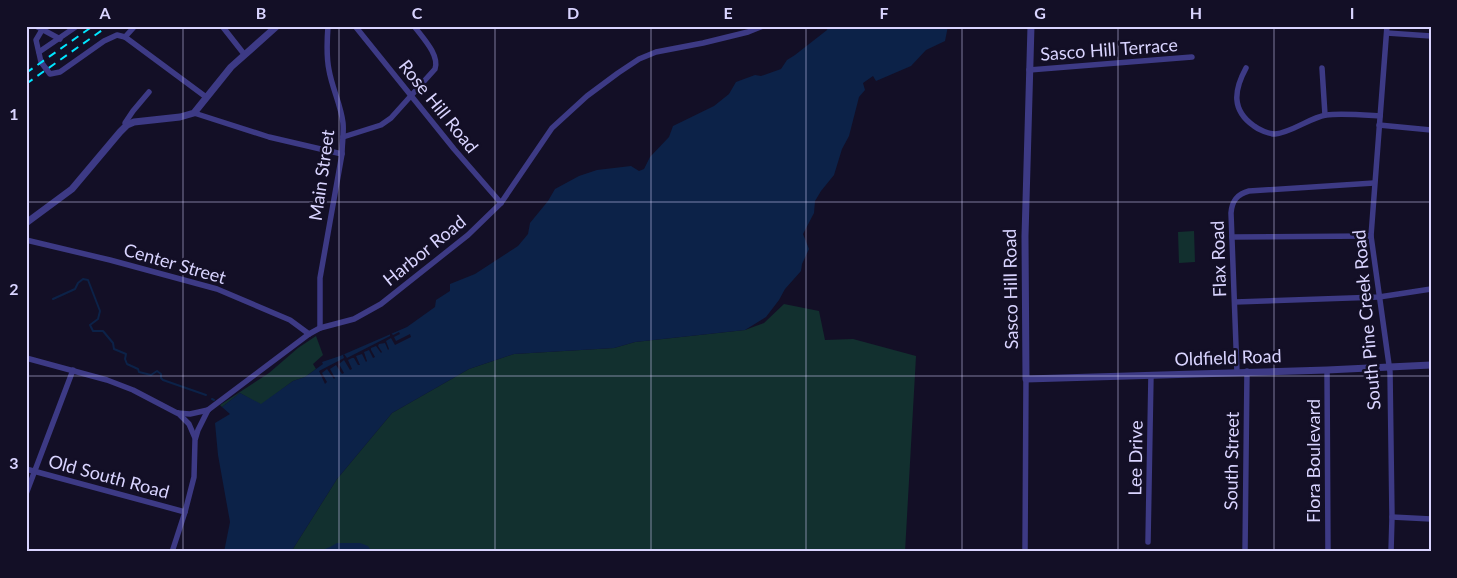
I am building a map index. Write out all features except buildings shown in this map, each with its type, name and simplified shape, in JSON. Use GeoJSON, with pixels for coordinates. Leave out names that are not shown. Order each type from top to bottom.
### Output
{"type":"FeatureCollection","features":[{"type":"Feature","properties":{"kind":"street"},"geometry":{"type":"LineString","coordinates":[[40,52],[77,26]]}},
{"type":"Feature","properties":{"kind":"street"},"geometry":{"type":"LineString","coordinates":[[125,37],[135,26]]}},
{"type":"Feature","properties":{"kind":"street"},"geometry":{"type":"LineString","coordinates":[[222,26],[244,54]]}},
{"type":"Feature","properties":{"kind":"street"},"geometry":{"type":"LineString","coordinates":[[194,113],[231,67],[277,26]]}},
{"type":"Feature","properties":{"kind":"street","name":"Main Street"},"geometry":{"type":"LineString","coordinates":[[320,328],[320,278],[342,154],[343,137],[341,113],[328,68],[328,26]]}},
{"type":"Feature","properties":{"kind":"street","name":"Rose Hill Road"},"geometry":{"type":"LineString","coordinates":[[355,26],[454,149],[501,203]]}},
{"type":"Feature","properties":{"kind":"street"},"geometry":{"type":"LineString","coordinates":[[343,137],[381,124],[391,118],[436,70],[437,61],[414,26]]}},
{"type":"Feature","properties":{"kind":"street","name":"Harbor Road"},"geometry":{"type":"LineString","coordinates":[[172,552],[194,477],[195,440],[208,410],[309,334],[320,328],[354,319],[381,304],[468,236],[501,203],[552,128],[587,96],[618,72],[639,59],[656,52],[703,43],[748,32],[763,26]]}},
{"type":"Feature","properties":{"kind":"street","name":"Sasco Hill Road"},"geometry":{"type":"LineString","coordinates":[[1025,552],[1026,379],[1024,236],[1031,26]]}},
{"type":"Feature","properties":{"kind":"street","name":"South Pine Creek Road"},"geometry":{"type":"LineString","coordinates":[[1387,26],[1371,236],[1389,367],[1391,552]]}},
{"type":"Feature","properties":{"kind":"street"},"geometry":{"type":"LineString","coordinates":[[60,39],[39,28],[36,40],[41,62],[50,74],[60,72],[104,41],[117,35],[125,37],[206,97]]}},
{"type":"Feature","properties":{"kind":"street"},"geometry":{"type":"LineString","coordinates":[[1386,33],[1431,36]]}},
{"type":"Feature","properties":{"kind":"street","name":"Sasco Hill Terrace"},"geometry":{"type":"LineString","coordinates":[[1029,70],[1192,57]]}},
{"type":"Feature","properties":{"kind":"street"},"geometry":{"type":"LineString","coordinates":[[1246,68],[1239,81],[1237,96],[1240,110],[1247,121],[1258,129],[1274,134],[1325,115],[1380,116]]}},
{"type":"Feature","properties":{"kind":"street"},"geometry":{"type":"LineString","coordinates":[[1322,68],[1325,115]]}},
{"type":"Feature","properties":{"kind":"street"},"geometry":{"type":"LineString","coordinates":[[127,125],[125,123],[133,111],[149,92]]}},
{"type":"Feature","properties":{"kind":"street"},"geometry":{"type":"LineString","coordinates":[[26,224],[72,189],[120,132],[127,125],[134,122],[180,117],[194,113],[269,137],[342,154]]}},
{"type":"Feature","properties":{"kind":"street"},"geometry":{"type":"LineString","coordinates":[[1379,125],[1431,130]]}},
{"type":"Feature","properties":{"kind":"street","name":"Flax Road"},"geometry":{"type":"LineString","coordinates":[[1236,372],[1231,208],[1236,197],[1249,191],[1374,184]]}},
{"type":"Feature","properties":{"kind":"street"},"geometry":{"type":"LineString","coordinates":[[1232,237],[1371,236]]}},
{"type":"Feature","properties":{"kind":"street","name":"Center Street"},"geometry":{"type":"LineString","coordinates":[[26,240],[218,289],[285,318],[309,334]]}},
{"type":"Feature","properties":{"kind":"street"},"geometry":{"type":"LineString","coordinates":[[1235,302],[1379,297],[1431,289]]}},
{"type":"Feature","properties":{"kind":"street"},"geometry":{"type":"LineString","coordinates":[[26,358],[107,380],[133,390],[177,413],[189,424],[194,433],[195,440]]}},
{"type":"Feature","properties":{"kind":"street","name":"Oldfield Road"},"geometry":{"type":"LineString","coordinates":[[1026,379],[1327,370],[1431,364]]}},
{"type":"Feature","properties":{"kind":"street"},"geometry":{"type":"LineString","coordinates":[[26,494],[73,370]]}},
{"type":"Feature","properties":{"kind":"street","name":"Flora Boulevard"},"geometry":{"type":"LineString","coordinates":[[1327,370],[1328,552]]}},
{"type":"Feature","properties":{"kind":"street","name":"South Street"},"geometry":{"type":"LineString","coordinates":[[1245,552],[1247,371]]}},
{"type":"Feature","properties":{"kind":"street","name":"Lee Drive"},"geometry":{"type":"LineString","coordinates":[[1148,542],[1151,375]]}},
{"type":"Feature","properties":{"kind":"street"},"geometry":{"type":"LineString","coordinates":[[177,413],[190,414],[208,410]]}},
{"type":"Feature","properties":{"kind":"street","name":"Old South Road"},"geometry":{"type":"LineString","coordinates":[[26,469],[185,512]]}},
{"type":"Feature","properties":{"kind":"street"},"geometry":{"type":"LineString","coordinates":[[1392,517],[1431,519]]}},
{"type":"Feature","properties":{"kind":"green space"},"geometry":{"type":"Polygon","coordinates":[[[1194,231],[1195,262],[1179,263],[1178,232],[1194,231]]]}},
{"type":"Feature","properties":{"kind":"green space"},"geometry":{"type":"Polygon","coordinates":[[[784,304],[819,311],[825,340],[853,339],[916,356],[905,552],[291,552],[337,479],[392,413],[469,369],[514,354],[614,348],[635,342],[745,330],[764,323],[784,304]]]}},
{"type":"Feature","properties":{"kind":"green space"},"geometry":{"type":"Polygon","coordinates":[[[316,336],[323,355],[313,364],[316,369],[305,377],[293,381],[261,405],[240,393],[222,407],[220,405],[269,373],[298,348],[316,336]]]}},
{"type":"Feature","properties":{"kind":"water"},"geometry":{"type":"Polygon","coordinates":[[[828,26],[948,26],[945,41],[926,50],[911,66],[876,81],[873,76],[863,83],[865,90],[859,97],[849,136],[842,149],[834,175],[815,201],[814,213],[803,234],[809,249],[801,271],[785,289],[766,317],[745,330],[635,342],[614,348],[514,354],[469,369],[392,413],[337,479],[291,552],[224,552],[230,522],[218,455],[215,423],[230,414],[222,407],[240,393],[261,404],[293,381],[305,377],[323,364],[322,362],[407,327],[435,307],[436,300],[450,291],[450,284],[475,274],[518,246],[528,234],[530,223],[555,189],[579,176],[597,170],[631,166],[639,171],[644,169],[650,157],[669,137],[673,126],[714,106],[729,94],[736,82],[781,69],[787,60],[827,30],[828,26]]]}},
{"type":"Feature","properties":{"kind":"water"},"geometry":{"type":"Polygon","coordinates":[[[337,543],[360,543],[368,546],[372,552],[317,552],[337,543]]]}},
{"type":"Feature","properties":{"kind":"pier"},"geometry":{"type":"Polygon","coordinates":[[[399,332],[400,334],[394,337],[396,341],[410,334],[411,337],[395,345],[391,338],[386,341],[388,350],[385,343],[379,344],[381,353],[376,346],[371,348],[375,357],[373,358],[369,350],[364,352],[366,362],[362,354],[356,356],[360,365],[358,365],[354,358],[348,360],[352,369],[350,370],[344,360],[339,364],[344,373],[342,374],[336,365],[330,369],[334,379],[327,369],[322,373],[327,382],[325,384],[319,371],[344,358],[344,354],[347,358],[390,336],[391,333],[393,335],[399,332]]]}},
{"type":"Feature","properties":{"kind":"waterway"},"geometry":{"type":"LineString","coordinates":[[53,299],[75,289],[83,279],[88,280],[100,311],[98,319],[90,325],[93,331],[103,331],[113,343],[114,349],[126,354],[127,364],[138,369],[139,372],[151,375],[157,371],[161,374],[163,380],[206,395]]}},
{"type":"Feature","properties":{"kind":"railway"},"geometry":{"type":"LineString","coordinates":[[26,73],[93,26]]}},
{"type":"Feature","properties":{"kind":"railway"},"geometry":{"type":"LineString","coordinates":[[26,84],[108,26]]}}]}
